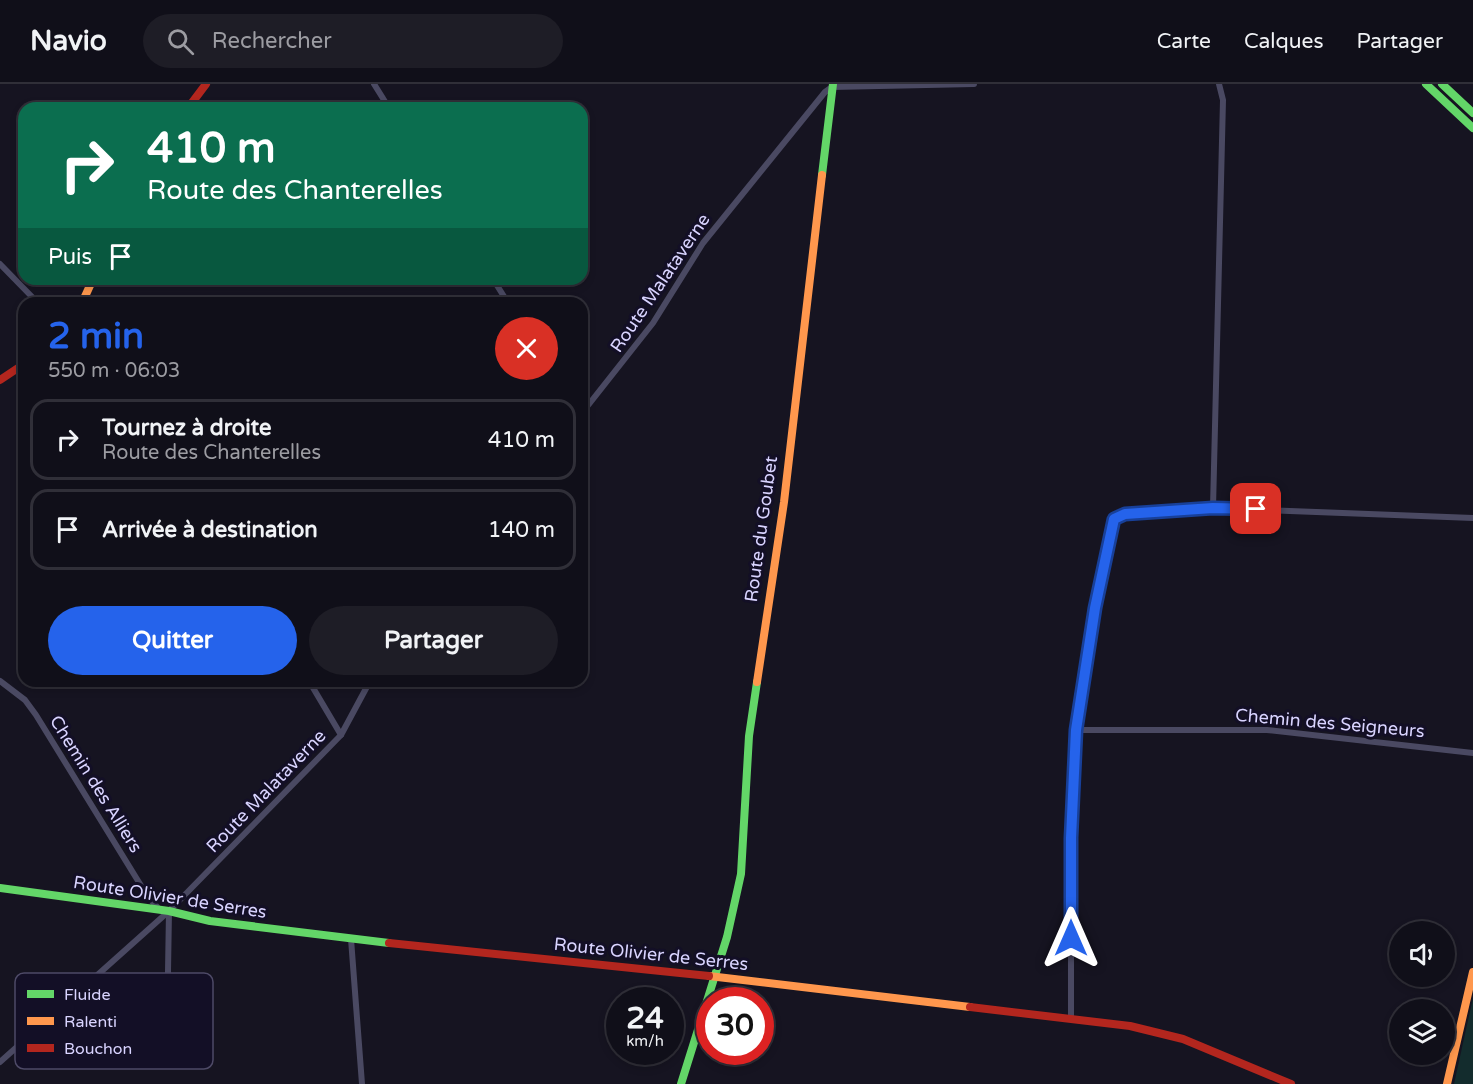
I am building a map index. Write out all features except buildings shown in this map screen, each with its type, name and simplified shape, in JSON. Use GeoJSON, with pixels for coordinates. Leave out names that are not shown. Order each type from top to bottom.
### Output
{"type":"FeatureCollection","features":[{"type":"Feature","properties":{"kind":"main road"},"geometry":{"type":"LineString","coordinates":[[192,102],[206,84]]}},
{"type":"Feature","properties":{"kind":"main road"},"geometry":{"type":"LineString","coordinates":[[1426,84],[1473,128]]}},
{"type":"Feature","properties":{"kind":"main road"},"geometry":{"type":"LineString","coordinates":[[1442,84],[1473,113]]}},
{"type":"Feature","properties":{"kind":"main road","name":"Route du Goubet"},"geometry":{"type":"LineString","coordinates":[[681,1084],[713,976],[728,937],[741,874],[747,806],[749,736],[784,502],[833,85]]}},
{"type":"Feature","properties":{"kind":"main road"},"geometry":{"type":"LineString","coordinates":[[0,380],[18,368]]}},
{"type":"Feature","properties":{"kind":"main road","name":"Route Olivier de Serres"},"geometry":{"type":"LineString","coordinates":[[0,888],[165,911],[210,921],[351,939],[713,976],[1130,1026],[1183,1039],[1291,1084]]}},
{"type":"Feature","properties":{"kind":"main road"},"geometry":{"type":"LineString","coordinates":[[1447,1084],[1473,972]]}},
{"type":"Feature","properties":{"kind":"street"},"geometry":{"type":"LineString","coordinates":[[374,84],[384,102]]}},
{"type":"Feature","properties":{"kind":"street"},"geometry":{"type":"LineString","coordinates":[[833,85],[974,84]]}},
{"type":"Feature","properties":{"kind":"street","name":"Route Malataverne"},"geometry":{"type":"LineString","coordinates":[[588,405],[653,323],[703,243],[833,85]]}},
{"type":"Feature","properties":{"kind":"street"},"geometry":{"type":"LineString","coordinates":[[1213,508],[1222,85]]}},
{"type":"Feature","properties":{"kind":"street"},"geometry":{"type":"LineString","coordinates":[[0,264],[18,282]]}},
{"type":"Feature","properties":{"kind":"street"},"geometry":{"type":"LineString","coordinates":[[20,285],[32,297]]}},
{"type":"Feature","properties":{"kind":"street"},"geometry":{"type":"LineString","coordinates":[[1071,1018],[1071,838],[1076,730],[1095,608],[1114,519],[1125,514],[1213,508],[1473,518]]}},
{"type":"Feature","properties":{"kind":"street","name":"Chemin des Alliers"},"geometry":{"type":"LineString","coordinates":[[0,681],[25,699],[148,897],[165,911]]}},
{"type":"Feature","properties":{"kind":"street"},"geometry":{"type":"LineString","coordinates":[[313,687],[342,735]]}},
{"type":"Feature","properties":{"kind":"street","name":"Route Malataverne"},"geometry":{"type":"LineString","coordinates":[[97,973],[165,911],[342,735],[367,687]]}},
{"type":"Feature","properties":{"kind":"street","name":"Chemin des Seigneurs"},"geometry":{"type":"LineString","coordinates":[[1076,730],[1268,730],[1473,753]]}},
{"type":"Feature","properties":{"kind":"street"},"geometry":{"type":"LineString","coordinates":[[165,911],[166,973]]}},
{"type":"Feature","properties":{"kind":"street"},"geometry":{"type":"LineString","coordinates":[[351,939],[362,1084]]}},
{"type":"Feature","properties":{"kind":"street","name":"Route Malataverne"},"geometry":{"type":"LineString","coordinates":[[0,1062],[15,1048]]}},
{"type":"Feature","properties":{"kind":"green space"},"geometry":{"type":"Polygon","coordinates":[[[1473,998],[1473,1084],[1454,1084],[1473,998]]]}},
{"type":"Feature","properties":{"kind":"traffic: fast"},"geometry":{"type":"LineString","coordinates":[[822,175],[833,84]]}},
{"type":"Feature","properties":{"kind":"traffic: fast"},"geometry":{"type":"LineString","coordinates":[[1426,84],[1473,128]]}},
{"type":"Feature","properties":{"kind":"traffic: fast"},"geometry":{"type":"LineString","coordinates":[[1442,84],[1473,113]]}},
{"type":"Feature","properties":{"kind":"traffic: fast"},"geometry":{"type":"LineString","coordinates":[[681,1084],[727,937],[741,874],[749,736],[757,682]]}},
{"type":"Feature","properties":{"kind":"traffic: fast"},"geometry":{"type":"LineString","coordinates":[[0,888],[169,911],[210,921],[389,943]]}},
{"type":"Feature","properties":{"kind":"traffic: slow"},"geometry":{"type":"LineString","coordinates":[[757,682],[784,502],[822,175]]}},
{"type":"Feature","properties":{"kind":"traffic: slow"},"geometry":{"type":"LineString","coordinates":[[85,297],[90,285]]}},
{"type":"Feature","properties":{"kind":"traffic: slow"},"geometry":{"type":"LineString","coordinates":[[1447,1084],[1473,972]]}},
{"type":"Feature","properties":{"kind":"traffic: slow"},"geometry":{"type":"LineString","coordinates":[[709,976],[970,1007]]}},
{"type":"Feature","properties":{"kind":"traffic: jam"},"geometry":{"type":"LineString","coordinates":[[192,102],[206,84]]}},
{"type":"Feature","properties":{"kind":"traffic: jam"},"geometry":{"type":"LineString","coordinates":[[0,380],[18,368]]}},
{"type":"Feature","properties":{"kind":"traffic: jam"},"geometry":{"type":"LineString","coordinates":[[389,943],[709,976]]}},
{"type":"Feature","properties":{"kind":"traffic: jam"},"geometry":{"type":"LineString","coordinates":[[970,1007],[1130,1026],[1183,1039],[1291,1084]]}},
{"type":"Feature","properties":{"kind":"route"},"geometry":{"type":"LineString","coordinates":[[1071,938],[1071,838],[1076,730],[1095,608],[1110,529],[1114,519],[1118,515],[1125,514],[1213,508],[1256,509]]}}]}
